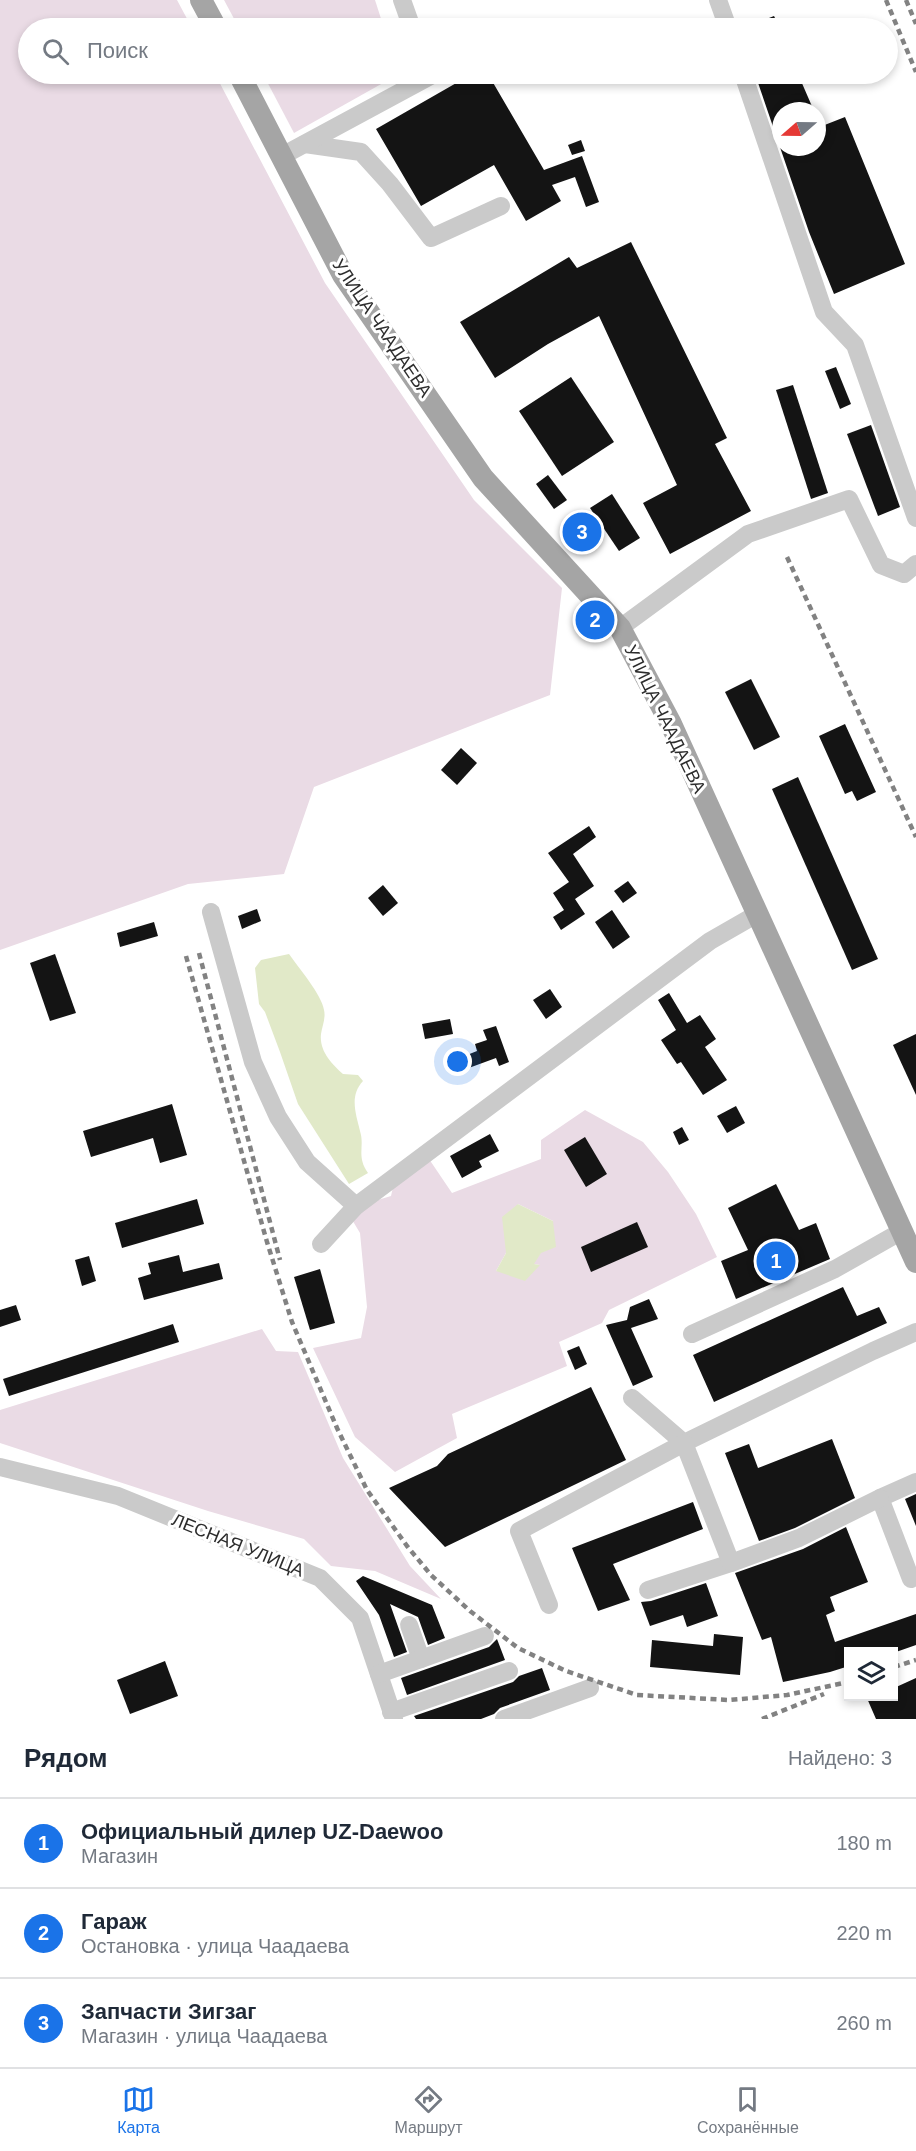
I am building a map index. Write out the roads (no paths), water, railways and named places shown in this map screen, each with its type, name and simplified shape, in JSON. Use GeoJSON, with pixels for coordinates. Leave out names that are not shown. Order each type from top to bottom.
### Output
{"type":"FeatureCollection","features":[{"type":"Feature","properties":{"kind":"main road"},"geometry":{"type":"LineString","coordinates":[[201,0],[211,18]]}},
{"type":"Feature","properties":{"kind":"main road","name":"УЛИЦА ЧААДАЕВА"},"geometry":{"type":"LineString","coordinates":[[244,84],[343,275],[483,478],[620,628],[670,724],[916,1263]]}},
{"type":"Feature","properties":{"kind":"street"},"geometry":{"type":"LineString","coordinates":[[402,0],[408,18]]}},
{"type":"Feature","properties":{"kind":"street"},"geometry":{"type":"LineString","coordinates":[[718,0],[724,18]]}},
{"type":"Feature","properties":{"kind":"street"},"geometry":{"type":"LineString","coordinates":[[282,156],[412,84]]}},
{"type":"Feature","properties":{"kind":"street"},"geometry":{"type":"LineString","coordinates":[[746,84],[824,312],[855,345],[916,518]]}},
{"type":"Feature","properties":{"kind":"street"},"geometry":{"type":"LineString","coordinates":[[305,144],[361,152],[390,184],[431,238],[501,206]]}},
{"type":"Feature","properties":{"kind":"street"},"geometry":{"type":"LineString","coordinates":[[620,628],[748,534],[849,499],[881,565],[904,574],[916,564]]}},
{"type":"Feature","properties":{"kind":"street"},"geometry":{"type":"LineString","coordinates":[[211,912],[254,1062],[278,1117],[307,1162],[356,1206]]}},
{"type":"Feature","properties":{"kind":"street"},"geometry":{"type":"LineString","coordinates":[[321,1244],[356,1206],[710,941],[757,914]]}},
{"type":"Feature","properties":{"kind":"street"},"geometry":{"type":"LineString","coordinates":[[692,1334],[835,1269],[902,1231]]}},
{"type":"Feature","properties":{"kind":"street"},"geometry":{"type":"LineString","coordinates":[[549,1605],[519,1531],[684,1443],[916,1332]]}},
{"type":"Feature","properties":{"kind":"street"},"geometry":{"type":"LineString","coordinates":[[632,1398],[684,1443],[731,1563]]}},
{"type":"Feature","properties":{"kind":"street","name":"ЛЕСНАЯ УЛИЦА"},"geometry":{"type":"LineString","coordinates":[[0,1467],[118,1496],[320,1578],[360,1618],[392,1716]]}},
{"type":"Feature","properties":{"kind":"street"},"geometry":{"type":"LineString","coordinates":[[648,1590],[799,1538],[916,1482]]}},
{"type":"Feature","properties":{"kind":"street"},"geometry":{"type":"LineString","coordinates":[[880,1498],[911,1579]]}},
{"type":"Feature","properties":{"kind":"street"},"geometry":{"type":"LineString","coordinates":[[409,1625],[421,1659]]}},
{"type":"Feature","properties":{"kind":"street"},"geometry":{"type":"LineString","coordinates":[[379,1674],[485,1636]]}},
{"type":"Feature","properties":{"kind":"street"},"geometry":{"type":"LineString","coordinates":[[392,1716],[509,1671]]}},
{"type":"Feature","properties":{"kind":"street"},"geometry":{"type":"LineString","coordinates":[[504,1719],[590,1688]]}},
{"type":"Feature","properties":{"kind":"railway"},"geometry":{"type":"LineString","coordinates":[[886,0],[894,18]]}},
{"type":"Feature","properties":{"kind":"railway"},"geometry":{"type":"LineString","coordinates":[[906,0],[916,24]]}},
{"type":"Feature","properties":{"kind":"railway"},"geometry":{"type":"LineString","coordinates":[[898,29],[916,72]]}},
{"type":"Feature","properties":{"kind":"railway"},"geometry":{"type":"LineString","coordinates":[[787,557],[916,837]]}},
{"type":"Feature","properties":{"kind":"railway"},"geometry":{"type":"LineString","coordinates":[[199,953],[280,1260]]}},
{"type":"Feature","properties":{"kind":"railway"},"geometry":{"type":"LineString","coordinates":[[186,956],[292,1322],[337,1428],[367,1490],[431,1575],[470,1611],[518,1648],[566,1671],[637,1695],[729,1700],[787,1695],[844,1683]]}},
{"type":"Feature","properties":{"kind":"railway"},"geometry":{"type":"LineString","coordinates":[[898,1666],[916,1660]]}},
{"type":"Feature","properties":{"kind":"railway"},"geometry":{"type":"LineString","coordinates":[[762,1719],[824,1694]]}},
{"type":"Feature","properties":{"kind":"place","name":"Запчасти Зигзаг"},"geometry":{"type":"Point","coordinates":[582,532]}},
{"type":"Feature","properties":{"kind":"place","name":"Гараж"},"geometry":{"type":"Point","coordinates":[595,620]}},
{"type":"Feature","properties":{"kind":"place","name":"Официальный дилер UZ-Daewoo"},"geometry":{"type":"Point","coordinates":[776,1261]}}]}
